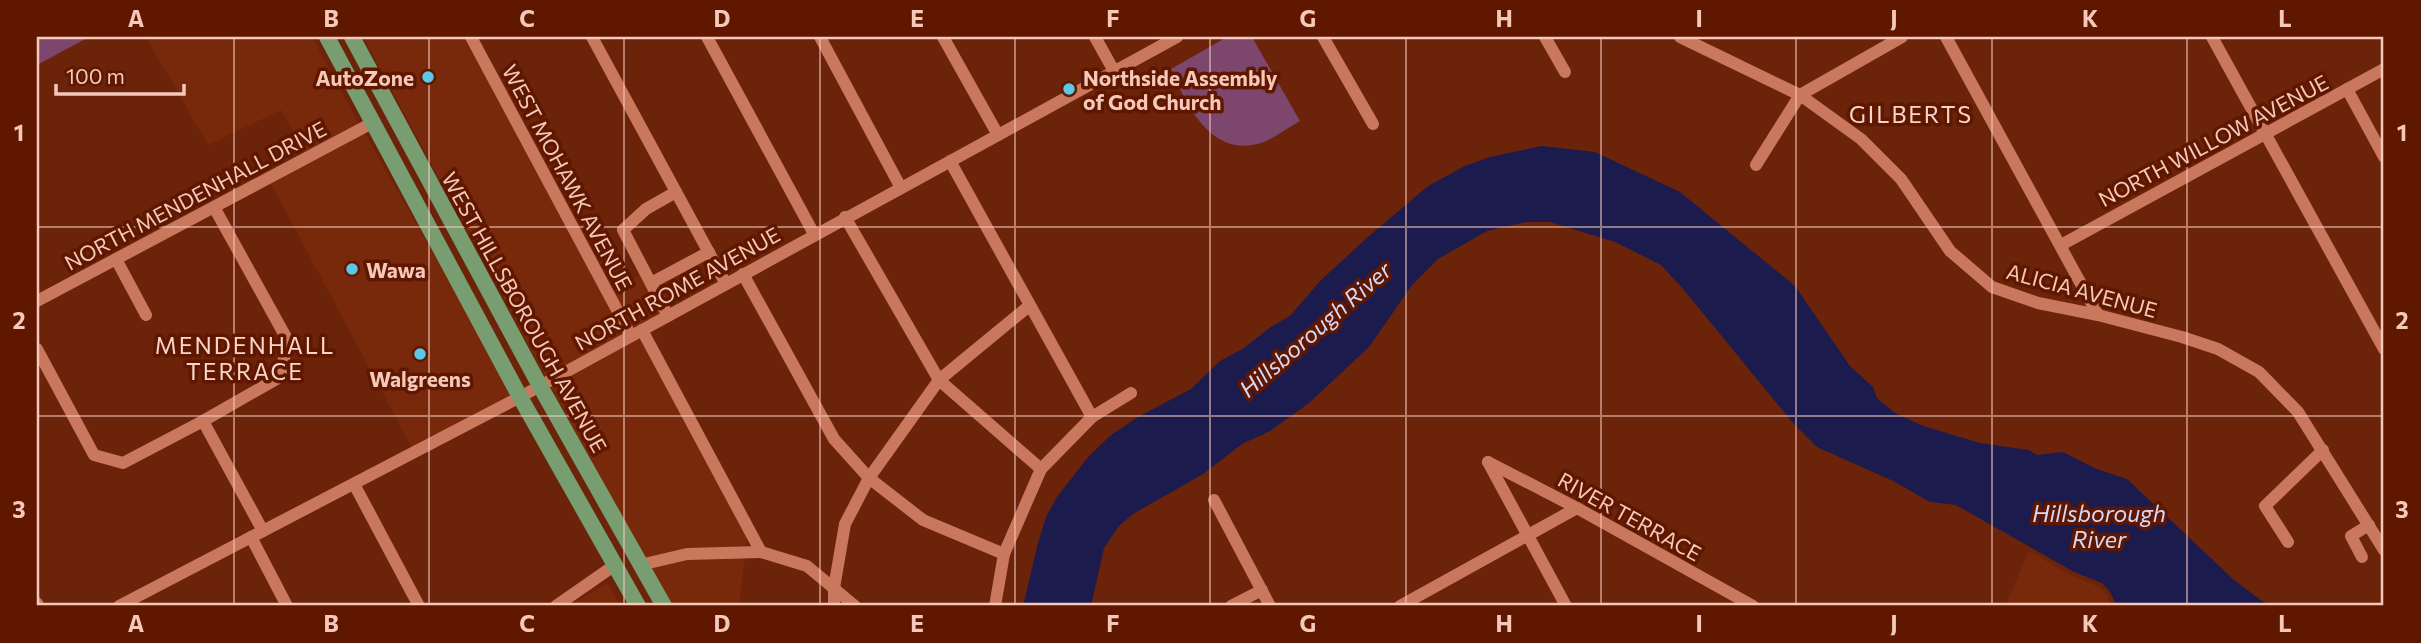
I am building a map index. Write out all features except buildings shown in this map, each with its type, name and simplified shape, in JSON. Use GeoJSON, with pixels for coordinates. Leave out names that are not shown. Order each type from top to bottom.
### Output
{"type":"FeatureCollection","features":[{"type":"Feature","properties":{"kind":"main road","name":"WEST HILLSBOROUGH AVENUE"},"geometry":{"type":"LineString","coordinates":[[327,37],[520,397],[638,606]]}},
{"type":"Feature","properties":{"kind":"main road","name":"WEST HILLSBOROUGH AVENUE"},"geometry":{"type":"LineString","coordinates":[[352,37],[540,386],[664,606]]}},
{"type":"Feature","properties":{"kind":"main road"},"geometry":{"type":"LineString","coordinates":[[372,123],[392,134],[420,183],[442,204]]}},
{"type":"Feature","properties":{"kind":"main road"},"geometry":{"type":"LineString","coordinates":[[579,500],[606,524],[625,557],[640,565]]}},
{"type":"Feature","properties":{"kind":"main road"},"geometry":{"type":"LineString","coordinates":[[615,565],[638,580],[653,606]]}},
{"type":"Feature","properties":{"kind":"street","name":"WEST MOHAWK AVENUE"},"geometry":{"type":"LineString","coordinates":[[471,37],[761,552]]}},
{"type":"Feature","properties":{"kind":"street"},"geometry":{"type":"LineString","coordinates":[[592,37],[726,284]]}},
{"type":"Feature","properties":{"kind":"street"},"geometry":{"type":"LineString","coordinates":[[707,37],[814,234]]}},
{"type":"Feature","properties":{"kind":"street"},"geometry":{"type":"LineString","coordinates":[[820,37],[901,188]]}},
{"type":"Feature","properties":{"kind":"street"},"geometry":{"type":"LineString","coordinates":[[943,37],[998,135]]}},
{"type":"Feature","properties":{"kind":"street"},"geometry":{"type":"LineString","coordinates":[[1095,37],[1114,71]]}},
{"type":"Feature","properties":{"kind":"street","name":"NORTH ROME AVENUE"},"geometry":{"type":"LineString","coordinates":[[119,606],[520,397],[1177,37]]}},
{"type":"Feature","properties":{"kind":"street"},"geometry":{"type":"LineString","coordinates":[[1323,37],[1373,124]]}},
{"type":"Feature","properties":{"kind":"street"},"geometry":{"type":"LineString","coordinates":[[1545,37],[1565,72]]}},
{"type":"Feature","properties":{"kind":"street","name":"ALICIA AVENUE"},"geometry":{"type":"LineString","coordinates":[[1680,37],[1800,95],[1861,139],[1900,179],[1950,251],[1992,287],[2038,303],[2098,314],[2218,349],[2259,372],[2298,412],[2323,450],[2365,527],[2384,550]]}},
{"type":"Feature","properties":{"kind":"street"},"geometry":{"type":"LineString","coordinates":[[1756,165],[1800,95],[1902,37]]}},
{"type":"Feature","properties":{"kind":"street"},"geometry":{"type":"LineString","coordinates":[[1946,37],[2098,314]]}},
{"type":"Feature","properties":{"kind":"street"},"geometry":{"type":"LineString","coordinates":[[2212,37],[2384,349]]}},
{"type":"Feature","properties":{"kind":"street","name":"NORTH WILLOW AVENUE"},"geometry":{"type":"LineString","coordinates":[[2061,245],[2384,69]]}},
{"type":"Feature","properties":{"kind":"street"},"geometry":{"type":"LineString","coordinates":[[2347,89],[2384,158]]}},
{"type":"Feature","properties":{"kind":"street","name":"NORTH MENDENHALL DRIVE"},"geometry":{"type":"LineString","coordinates":[[37,301],[372,123]]}},
{"type":"Feature","properties":{"kind":"street"},"geometry":{"type":"LineString","coordinates":[[950,161],[1092,417]]}},
{"type":"Feature","properties":{"kind":"street"},"geometry":{"type":"LineString","coordinates":[[668,316],[623,230],[646,209],[676,192]]}},
{"type":"Feature","properties":{"kind":"street"},"geometry":{"type":"LineString","coordinates":[[37,349],[94,454],[123,463],[280,377],[288,341],[214,207]]}},
{"type":"Feature","properties":{"kind":"street"},"geometry":{"type":"LineString","coordinates":[[845,217],[939,380],[1041,469]]}},
{"type":"Feature","properties":{"kind":"street"},"geometry":{"type":"LineString","coordinates":[[651,283],[709,252]]}},
{"type":"Feature","properties":{"kind":"street"},"geometry":{"type":"LineString","coordinates":[[116,259],[146,315]]}},
{"type":"Feature","properties":{"kind":"street"},"geometry":{"type":"LineString","coordinates":[[743,274],[834,439],[869,478],[923,520],[1004,554]]}},
{"type":"Feature","properties":{"kind":"street"},"geometry":{"type":"LineString","coordinates":[[834,606],[834,588],[845,524],[869,478],[939,380],[1029,306]]}},
{"type":"Feature","properties":{"kind":"street"},"geometry":{"type":"LineString","coordinates":[[995,606],[1004,554],[1041,469],[1092,417],[1131,393]]}},
{"type":"Feature","properties":{"kind":"street"},"geometry":{"type":"LineString","coordinates":[[203,421],[257,534],[287,606]]}},
{"type":"Feature","properties":{"kind":"street"},"geometry":{"type":"LineString","coordinates":[[2288,541],[2265,506],[2323,450]]}},
{"type":"Feature","properties":{"kind":"street","name":"RIVER TERRACE"},"geometry":{"type":"LineString","coordinates":[[1527,534],[1488,462],[1577,508],[1743,604]]}},
{"type":"Feature","properties":{"kind":"street"},"geometry":{"type":"LineString","coordinates":[[354,484],[419,606]]}},
{"type":"Feature","properties":{"kind":"street"},"geometry":{"type":"LineString","coordinates":[[1214,500],[1270,606]]}},
{"type":"Feature","properties":{"kind":"street"},"geometry":{"type":"LineString","coordinates":[[1400,606],[1577,508]]}},
{"type":"Feature","properties":{"kind":"street"},"geometry":{"type":"LineString","coordinates":[[2362,557],[2351,536],[2365,527]]}},
{"type":"Feature","properties":{"kind":"street"},"geometry":{"type":"LineString","coordinates":[[1527,534],[1566,606]]}},
{"type":"Feature","properties":{"kind":"street"},"geometry":{"type":"LineString","coordinates":[[640,565],[687,554],[761,552],[807,566],[855,606]]}},
{"type":"Feature","properties":{"kind":"street"},"geometry":{"type":"LineString","coordinates":[[556,606],[615,565]]}},
{"type":"Feature","properties":{"kind":"street"},"geometry":{"type":"LineString","coordinates":[[1231,606],[1262,590]]}},
{"type":"Feature","properties":{"kind":"shaded area"},"geometry":{"type":"Polygon","coordinates":[[[37,37],[89,37],[37,65],[37,37]]]}},
{"type":"Feature","properties":{"kind":"shaded area"},"geometry":{"type":"Polygon","coordinates":[[[146,37],[312,37],[360,125],[305,154],[281,110],[208,145],[146,37]]]}},
{"type":"Feature","properties":{"kind":"shaded area"},"geometry":{"type":"Polygon","coordinates":[[[363,37],[465,37],[625,334],[546,377],[363,37]]]}},
{"type":"Feature","properties":{"kind":"shaded area"},"geometry":{"type":"Polygon","coordinates":[[[1227,37],[1252,37],[1300,121],[1262,142],[1240,146],[1213,135],[1202,124],[1184,97],[1171,69],[1227,37]]]}},
{"type":"Feature","properties":{"kind":"shaded area"},"geometry":{"type":"Polygon","coordinates":[[[364,132],[513,394],[412,448],[270,182],[364,132]]]}},
{"type":"Feature","properties":{"kind":"shaded area"},"geometry":{"type":"Polygon","coordinates":[[[640,274],[661,314],[634,330],[613,292],[640,274]]]}},
{"type":"Feature","properties":{"kind":"shaded area"},"geometry":{"type":"Polygon","coordinates":[[[639,337],[747,536],[746,547],[644,559],[550,385],[639,337]]]}},
{"type":"Feature","properties":{"kind":"shaded area"},"geometry":{"type":"Polygon","coordinates":[[[2029,551],[2071,575],[2099,587],[2107,594],[2112,606],[2005,606],[2029,551]]]}},
{"type":"Feature","properties":{"kind":"shaded area"},"geometry":{"type":"Polygon","coordinates":[[[745,557],[739,606],[670,606],[648,568],[687,558],[745,557]]]}},
{"type":"Feature","properties":{"kind":"shaded area"},"geometry":{"type":"Polygon","coordinates":[[[608,583],[620,606],[569,606],[608,583]]]}},
{"type":"Feature","properties":{"kind":"water","name":"Hillsborough River"},"geometry":{"type":"Polygon","coordinates":[[[1541,146],[1595,152],[1680,192],[1795,286],[1850,366],[1873,387],[1877,398],[1895,413],[1923,426],[1980,443],[2029,450],[2037,455],[2063,452],[2097,469],[2127,479],[2234,580],[2262,601],[2274,606],[2117,606],[2102,583],[2074,572],[1956,505],[1930,502],[1893,481],[1817,447],[1793,423],[1661,265],[1615,242],[1550,222],[1526,222],[1487,231],[1438,259],[1412,285],[1369,347],[1309,403],[1270,431],[1242,444],[1203,474],[1133,514],[1119,526],[1104,548],[1091,606],[1023,606],[1046,517],[1057,497],[1089,456],[1111,435],[1138,417],[1191,389],[1220,361],[1290,316],[1320,281],[1428,186],[1465,166],[1490,157],[1541,146]]]}},
{"type":"Feature","properties":{"kind":"place","name":"AutoZone"},"geometry":{"type":"Point","coordinates":[428,77]}},
{"type":"Feature","properties":{"kind":"place","name":"Northside Assembly of God Church"},"geometry":{"type":"Point","coordinates":[1069,89]}},
{"type":"Feature","properties":{"kind":"place","name":"Wawa"},"geometry":{"type":"Point","coordinates":[352,269]}},
{"type":"Feature","properties":{"kind":"place","name":"Walgreens"},"geometry":{"type":"Point","coordinates":[420,354]}},
{"type":"Feature","properties":{"kind":"district","name":"GILBERTS"},"geometry":{"type":"Point","coordinates":[1911,114]}},
{"type":"Feature","properties":{"kind":"district","name":"MENDENHALL TERRACE"},"geometry":{"type":"Point","coordinates":[245,358]}}]}
